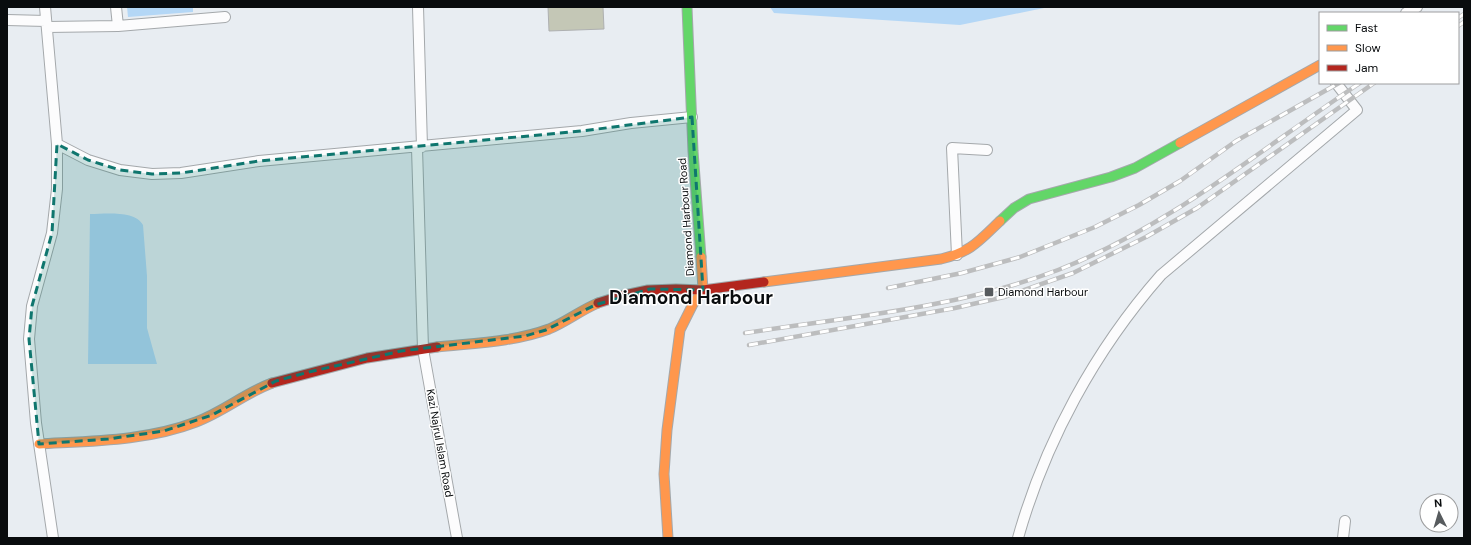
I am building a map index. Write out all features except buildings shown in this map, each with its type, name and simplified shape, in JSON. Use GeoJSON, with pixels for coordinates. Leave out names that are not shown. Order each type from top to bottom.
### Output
{"type":"FeatureCollection","features":[{"type":"Feature","properties":{"kind":"main road","name":"Diamond Harbour Road"},"geometry":{"type":"LineString","coordinates":[[668,538],[664,474],[667,430],[680,330],[693,304],[703,290],[692,117],[687,7]]}},
{"type":"Feature","properties":{"kind":"main road"},"geometry":{"type":"LineString","coordinates":[[39,444],[108,439],[164,431],[212,415],[254,391],[276,381],[367,358],[423,349],[494,341],[546,330],[594,305],[650,289],[670,288],[703,290],[933,260],[957,255],[972,248],[1014,208],[1029,199],[1112,177],[1135,168],[1319,66]]}},
{"type":"Feature","properties":{"kind":"street"},"geometry":{"type":"LineString","coordinates":[[45,7],[57,144],[57,189],[52,233],[32,306],[29,339],[39,444],[53,538]]}},
{"type":"Feature","properties":{"kind":"street"},"geometry":{"type":"LineString","coordinates":[[116,7],[118,26]]}},
{"type":"Feature","properties":{"kind":"street","name":"Kazi Najrul Islam Road"},"geometry":{"type":"LineString","coordinates":[[418,7],[423,349],[457,538]]}},
{"type":"Feature","properties":{"kind":"street"},"geometry":{"type":"LineString","coordinates":[[1408,12],[1417,7]]}},
{"type":"Feature","properties":{"kind":"street"},"geometry":{"type":"LineString","coordinates":[[7,20],[47,24],[118,26],[225,17]]}},
{"type":"Feature","properties":{"kind":"street"},"geometry":{"type":"LineString","coordinates":[[1018,538],[1038,475],[1068,413],[1110,340],[1138,301],[1161,275],[1357,110],[1337,84]]}},
{"type":"Feature","properties":{"kind":"street"},"geometry":{"type":"LineString","coordinates":[[57,144],[88,160],[120,170],[152,174],[181,174],[259,161],[582,131],[630,123],[692,117]]}},
{"type":"Feature","properties":{"kind":"street"},"geometry":{"type":"LineString","coordinates":[[957,255],[952,148],[987,150]]}},
{"type":"Feature","properties":{"kind":"street"},"geometry":{"type":"LineString","coordinates":[[1343,538],[1345,521]]}},
{"type":"Feature","properties":{"kind":"highlighted area"},"geometry":{"type":"Polygon","coordinates":[[[692,117],[703,290],[650,289],[595,305],[546,330],[525,336],[401,351],[309,372],[276,381],[212,415],[164,431],[108,439],[39,444],[29,339],[32,306],[52,233],[57,144],[88,160],[120,170],[152,174],[181,173],[259,161],[582,131],[692,117]]]}},
{"type":"Feature","properties":{"kind":"water"},"geometry":{"type":"Polygon","coordinates":[[[127,7],[193,7],[193,12],[128,17],[127,7]]]}},
{"type":"Feature","properties":{"kind":"water"},"geometry":{"type":"Polygon","coordinates":[[[770,7],[1049,7],[960,25],[774,13],[770,7]]]}},
{"type":"Feature","properties":{"kind":"water"},"geometry":{"type":"Polygon","coordinates":[[[90,214],[127,215],[139,220],[143,225],[147,276],[147,328],[157,364],[88,364],[90,214]]]}},
{"type":"Feature","properties":{"kind":"railway"},"geometry":{"type":"LineString","coordinates":[[1459,17],[1464,14]]}},
{"type":"Feature","properties":{"kind":"railway"},"geometry":{"type":"LineString","coordinates":[[1459,25],[1464,22]]}},
{"type":"Feature","properties":{"kind":"railway"},"geometry":{"type":"LineString","coordinates":[[888,288],[962,273],[1020,257],[1095,227],[1139,205],[1180,181],[1236,141],[1337,84]]}},
{"type":"Feature","properties":{"kind":"railway"},"geometry":{"type":"LineString","coordinates":[[745,333],[903,310],[943,302],[982,294],[1058,270],[1099,252],[1138,232],[1176,209],[1214,185],[1359,84]]}},
{"type":"Feature","properties":{"kind":"railway"},"geometry":{"type":"LineString","coordinates":[[749,345],[955,308],[1004,297],[1073,273],[1146,237],[1197,208],[1373,84]]}},
{"type":"Feature","properties":{"kind":"traffic: fast"},"geometry":{"type":"LineString","coordinates":[[687,7],[693,151],[701,257]]}},
{"type":"Feature","properties":{"kind":"traffic: fast"},"geometry":{"type":"LineString","coordinates":[[1000,221],[1014,208],[1029,199],[1111,177],[1135,168],[1180,143]]}},
{"type":"Feature","properties":{"kind":"traffic: slow"},"geometry":{"type":"LineString","coordinates":[[1180,143],[1319,66]]}},
{"type":"Feature","properties":{"kind":"traffic: slow"},"geometry":{"type":"LineString","coordinates":[[764,282],[941,259],[960,253],[974,245],[1000,221]]}},
{"type":"Feature","properties":{"kind":"traffic: slow"},"geometry":{"type":"LineString","coordinates":[[668,538],[664,474],[667,430],[680,330],[693,304],[703,290],[701,257]]}},
{"type":"Feature","properties":{"kind":"traffic: slow"},"geometry":{"type":"LineString","coordinates":[[437,347],[522,337],[549,329],[598,303]]}},
{"type":"Feature","properties":{"kind":"traffic: slow"},"geometry":{"type":"LineString","coordinates":[[39,444],[99,441],[139,437],[158,433],[206,418],[272,383]]}},
{"type":"Feature","properties":{"kind":"traffic: jam"},"geometry":{"type":"LineString","coordinates":[[598,303],[620,296],[648,290],[703,290],[764,282]]}},
{"type":"Feature","properties":{"kind":"traffic: jam"},"geometry":{"type":"LineString","coordinates":[[272,383],[367,358],[437,347]]}},
{"type":"Feature","properties":{"kind":"place","name":"Diamond Harbour"},"geometry":{"type":"Point","coordinates":[989,292]}},
{"type":"Feature","properties":{"kind":"district","name":"Diamond Harbour"},"geometry":{"type":"Point","coordinates":[691,297]}}]}
